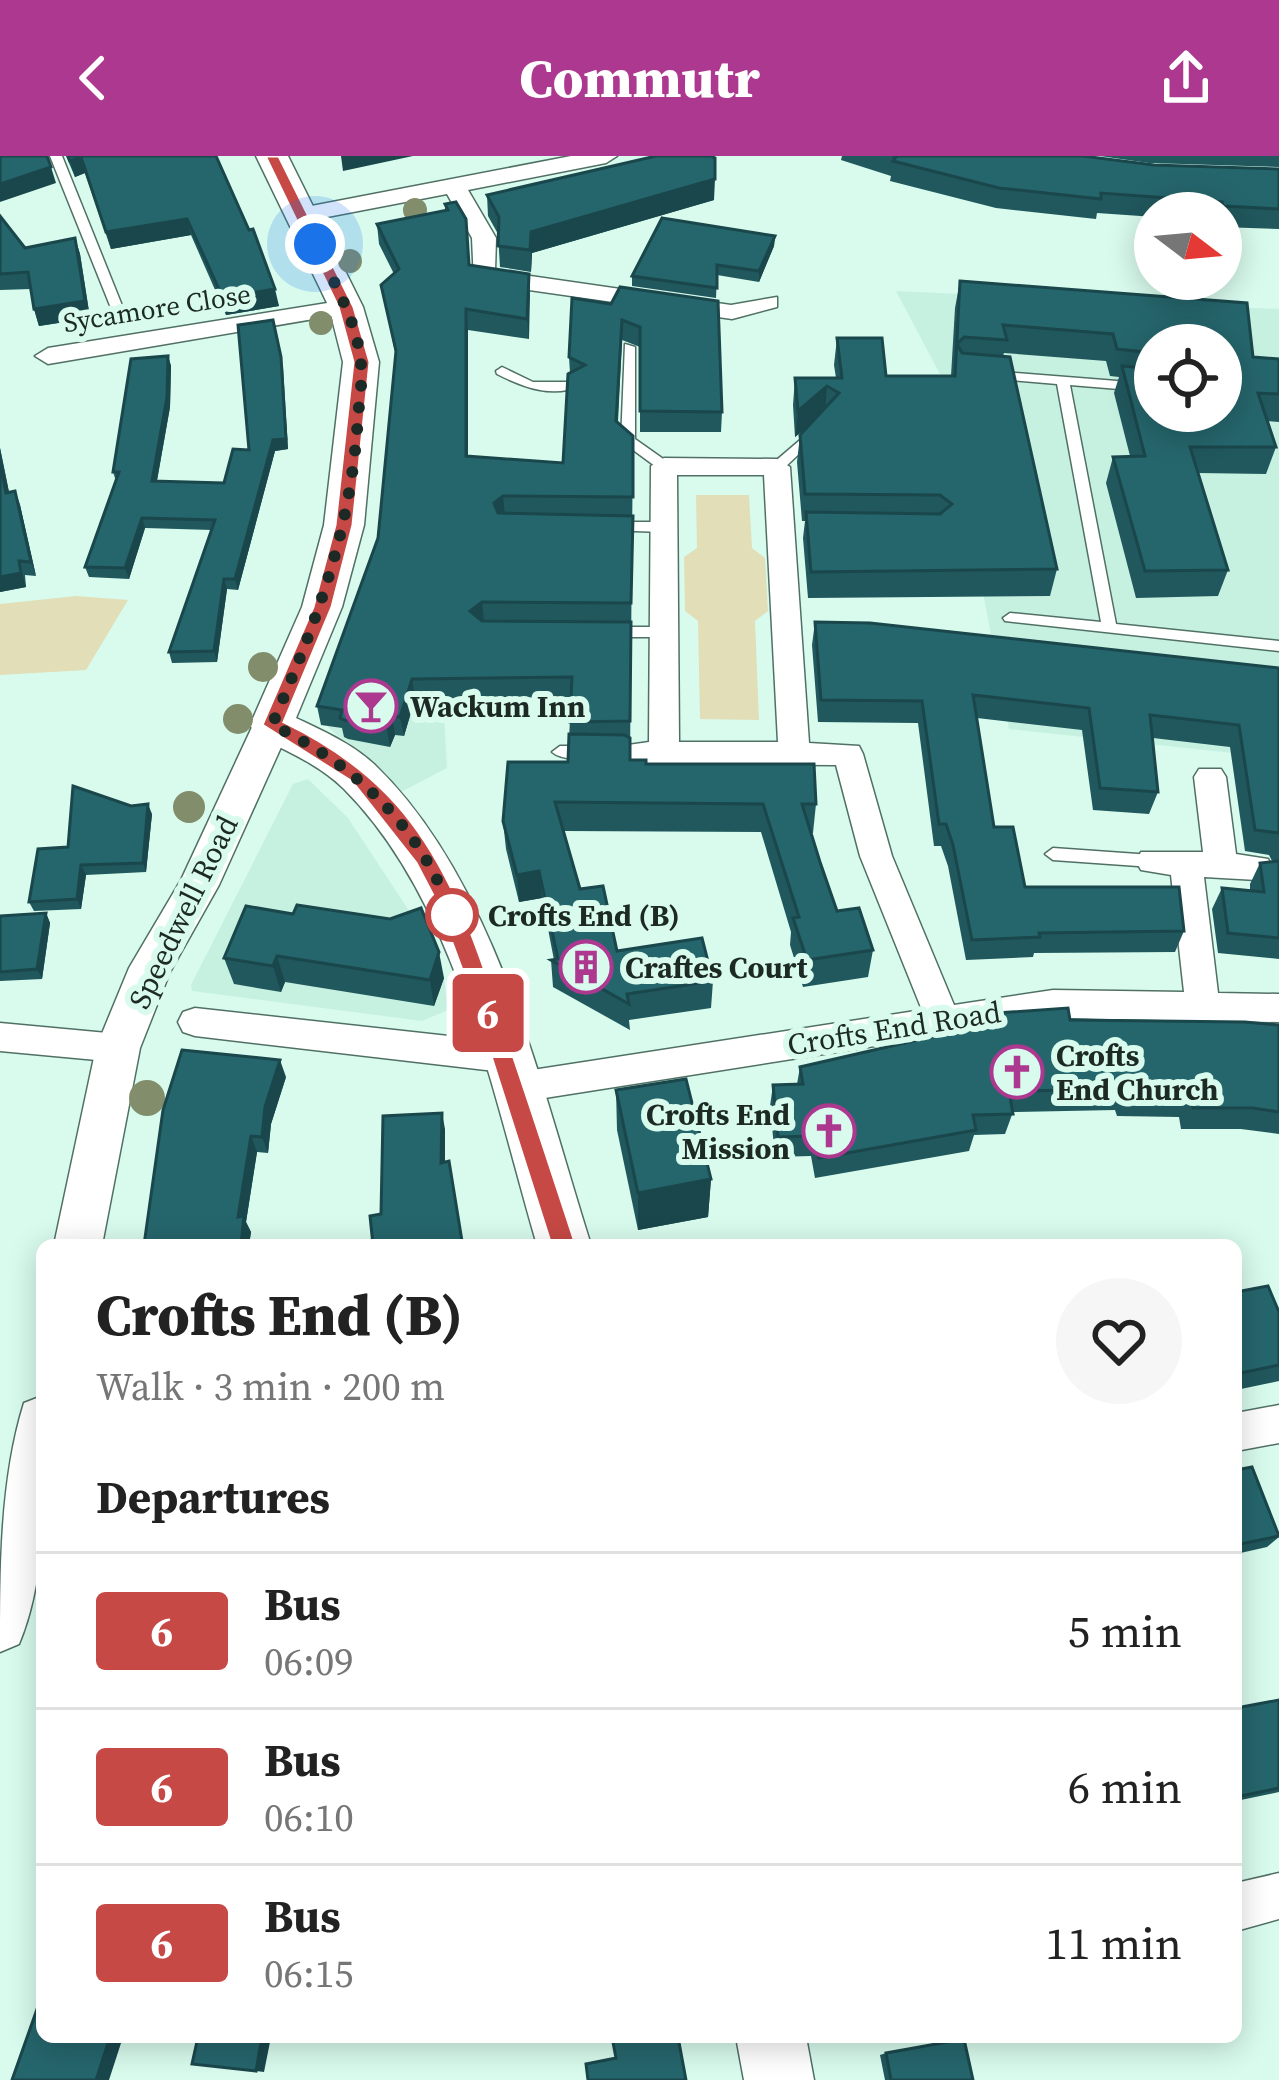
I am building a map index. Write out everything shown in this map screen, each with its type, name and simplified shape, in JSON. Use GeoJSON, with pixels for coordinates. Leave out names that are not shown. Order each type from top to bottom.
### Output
{"type":"FeatureCollection","features":[{"type":"Feature","properties":{"kind":"main road"},"geometry":{"type":"LineString","coordinates":[[272,156],[346,307],[362,362],[344,525],[322,607],[272,725],[315,746],[359,777],[410,834],[448,905],[561,1239]]}},
{"type":"Feature","properties":{"kind":"main road"},"geometry":{"type":"LineString","coordinates":[[772,2043],[779,2080]]}},
{"type":"Feature","properties":{"kind":"street"},"geometry":{"type":"LineString","coordinates":[[301,215],[606,156]]}},
{"type":"Feature","properties":{"kind":"street"},"geometry":{"type":"LineString","coordinates":[[454,185],[484,238],[483,277],[733,312],[769,302]]}},
{"type":"Feature","properties":{"kind":"street","name":"Sycamore Close"},"geometry":{"type":"LineString","coordinates":[[49,360],[346,307]]}},
{"type":"Feature","properties":{"kind":"street"},"geometry":{"type":"LineString","coordinates":[[794,754],[799,635],[792,530],[777,467],[664,466],[664,632],[652,753],[794,754],[848,754],[876,856],[943,1020]]}},
{"type":"Feature","properties":{"kind":"street","name":"Speedwell Road"},"geometry":{"type":"LineString","coordinates":[[79,1239],[118,1048],[150,968],[199,885],[272,725]]}},
{"type":"Feature","properties":{"kind":"street"},"geometry":{"type":"LineString","coordinates":[[1210,777],[1221,866]]}},
{"type":"Feature","properties":{"kind":"street"},"geometry":{"type":"LineString","coordinates":[[1202,1004],[1169,862],[1257,868]]}},
{"type":"Feature","properties":{"kind":"street","name":"Crofts End Road"},"geometry":{"type":"LineString","coordinates":[[194,1022],[385,1047],[508,1073],[1054,1004],[1279,1008]]}},
{"type":"Feature","properties":{"kind":"street"},"geometry":{"type":"LineString","coordinates":[[0,1037],[118,1048]]}},
{"type":"Feature","properties":{"kind":"street"},"geometry":{"type":"LineString","coordinates":[[1242,1431],[1279,1424]]}},
{"type":"Feature","properties":{"kind":"street"},"geometry":{"type":"LineString","coordinates":[[0,1625],[36,1449]]}},
{"type":"Feature","properties":{"kind":"street"},"geometry":{"type":"LineString","coordinates":[[1242,1905],[1279,1896]]}},
{"type":"Feature","properties":{"kind":"lane"},"geometry":{"type":"LineString","coordinates":[[56,156],[117,308]]}},
{"type":"Feature","properties":{"kind":"lane"},"geometry":{"type":"LineString","coordinates":[[629,347],[628,441],[664,466]]}},
{"type":"Feature","properties":{"kind":"lane"},"geometry":{"type":"LineString","coordinates":[[502,371],[531,393],[575,386]]}},
{"type":"Feature","properties":{"kind":"lane"},"geometry":{"type":"LineString","coordinates":[[982,374],[1134,387]]}},
{"type":"Feature","properties":{"kind":"lane"},"geometry":{"type":"LineString","coordinates":[[1064,382],[1109,626]]}},
{"type":"Feature","properties":{"kind":"lane"},"geometry":{"type":"LineString","coordinates":[[608,387],[628,387]]}},
{"type":"Feature","properties":{"kind":"lane"},"geometry":{"type":"LineString","coordinates":[[777,467],[825,421]]}},
{"type":"Feature","properties":{"kind":"lane"},"geometry":{"type":"LineString","coordinates":[[596,527],[664,527]]}},
{"type":"Feature","properties":{"kind":"lane"},"geometry":{"type":"LineString","coordinates":[[1010,618],[1279,646]]}},
{"type":"Feature","properties":{"kind":"lane"},"geometry":{"type":"LineString","coordinates":[[597,632],[664,632]]}},
{"type":"Feature","properties":{"kind":"lane"},"geometry":{"type":"LineString","coordinates":[[560,752],[652,753]]}},
{"type":"Feature","properties":{"kind":"lane"},"geometry":{"type":"LineString","coordinates":[[1053,854],[1169,862]]}},
{"type":"Feature","properties":{"kind":"shaded area"},"geometry":{"type":"Polygon","coordinates":[[[896,291],[1279,309],[1279,758],[1009,729],[942,378],[896,291]]]}},
{"type":"Feature","properties":{"kind":"shaded area"},"geometry":{"type":"Polygon","coordinates":[[[696,495],[749,495],[752,548],[765,558],[768,611],[755,621],[759,720],[700,719],[698,621],[685,611],[684,557],[697,548],[696,495]]]}},
{"type":"Feature","properties":{"kind":"shaded area"},"geometry":{"type":"Polygon","coordinates":[[[76,596],[128,600],[86,670],[0,675],[0,604],[76,596]]]}},
{"type":"Feature","properties":{"kind":"shaded area"},"geometry":{"type":"Polygon","coordinates":[[[343,664],[443,698],[447,768],[399,793],[328,727],[326,713],[343,664]]]}},
{"type":"Feature","properties":{"kind":"shaded area"},"geometry":{"type":"Polygon","coordinates":[[[308,779],[348,818],[425,935],[444,978],[448,1010],[422,1021],[192,991],[293,784],[308,779]]]}},
{"type":"Feature","properties":{"kind":"building"},"geometry":{"type":"Polygon","coordinates":[[[0,156],[47,156],[51,167],[0,184],[0,156]]]}},
{"type":"Feature","properties":{"kind":"building"},"geometry":{"type":"Polygon","coordinates":[[[68,156],[216,156],[249,230],[253,229],[275,289],[223,298],[187,219],[106,232],[81,157],[70,161],[68,156]]]}},
{"type":"Feature","properties":{"kind":"building"},"geometry":{"type":"Polygon","coordinates":[[[656,156],[711,156],[715,179],[531,232],[530,250],[498,246],[499,217],[487,195],[656,156]]]}},
{"type":"Feature","properties":{"kind":"building"},"geometry":{"type":"Polygon","coordinates":[[[1083,156],[1154,165],[1279,169],[1279,209],[1242,207],[1242,192],[1101,193],[1101,199],[999,188],[893,161],[896,157],[1083,156]]]}},
{"type":"Feature","properties":{"kind":"building"},"geometry":{"type":"Polygon","coordinates":[[[456,202],[466,219],[469,265],[529,274],[527,319],[466,309],[466,456],[563,463],[568,374],[585,365],[569,357],[572,298],[611,304],[620,287],[718,301],[722,412],[640,411],[640,327],[622,320],[616,421],[633,436],[633,497],[503,496],[494,503],[498,513],[633,516],[631,603],[482,602],[470,611],[482,621],[631,622],[630,721],[570,722],[572,677],[412,679],[400,717],[392,716],[387,728],[344,720],[342,710],[317,706],[378,538],[396,351],[381,285],[399,269],[377,224],[448,210],[445,204],[456,202]]]}},
{"type":"Feature","properties":{"kind":"building"},"geometry":{"type":"Polygon","coordinates":[[[0,216],[25,248],[75,238],[85,301],[34,309],[28,272],[0,274],[0,216]]]}},
{"type":"Feature","properties":{"kind":"building"},"geometry":{"type":"Polygon","coordinates":[[[662,218],[775,236],[759,271],[717,265],[717,288],[632,276],[662,218]]]}},
{"type":"Feature","properties":{"kind":"building"},"geometry":{"type":"Polygon","coordinates":[[[960,281],[1134,294],[1134,300],[1247,303],[1253,357],[1279,359],[1279,394],[1258,393],[1276,447],[1190,447],[1228,570],[1145,571],[1113,457],[1145,456],[1139,432],[1242,432],[1242,324],[1134,324],[1134,351],[1117,349],[1113,334],[1003,325],[1007,340],[964,337],[957,344],[962,353],[1010,357],[1057,569],[811,572],[806,512],[940,514],[952,504],[940,495],[805,494],[800,435],[839,393],[827,386],[798,411],[795,378],[842,378],[837,338],[882,338],[886,376],[955,376],[960,281]]]}},
{"type":"Feature","properties":{"kind":"building"},"geometry":{"type":"Polygon","coordinates":[[[273,320],[281,357],[286,439],[273,440],[235,579],[224,579],[214,651],[169,652],[215,520],[142,518],[125,568],[85,567],[119,472],[113,472],[131,359],[168,356],[167,397],[152,481],[224,483],[233,449],[249,450],[238,325],[273,320]]]}},
{"type":"Feature","properties":{"kind":"building"},"geometry":{"type":"Polygon","coordinates":[[[1122,366],[1134,367],[1134,413],[1122,366]]]}},
{"type":"Feature","properties":{"kind":"building"},"geometry":{"type":"Polygon","coordinates":[[[0,461],[6,493],[15,491],[31,562],[19,561],[21,573],[0,577],[0,461]]]}},
{"type":"Feature","properties":{"kind":"building"},"geometry":{"type":"Polygon","coordinates":[[[815,622],[870,623],[1279,668],[1279,833],[1255,830],[1239,725],[1150,715],[1158,792],[1100,788],[1089,708],[973,695],[994,827],[1013,827],[1025,887],[1179,887],[1184,931],[1039,933],[1040,937],[972,940],[953,845],[946,824],[939,824],[922,701],[821,700],[815,622]]]}},
{"type":"Feature","properties":{"kind":"building"},"geometry":{"type":"Polygon","coordinates":[[[569,734],[624,735],[630,738],[630,760],[646,760],[646,764],[814,764],[816,804],[802,804],[820,862],[837,911],[859,908],[873,950],[807,960],[793,918],[799,917],[763,804],[555,802],[580,889],[603,886],[617,951],[702,938],[713,981],[627,994],[629,1004],[551,960],[558,959],[539,871],[517,875],[503,821],[508,762],[568,762],[569,734]]]}},
{"type":"Feature","properties":{"kind":"building"},"geometry":{"type":"Polygon","coordinates":[[[73,786],[131,806],[148,804],[143,863],[81,865],[77,899],[29,902],[38,849],[68,847],[73,786]]]}},
{"type":"Feature","properties":{"kind":"building"},"geometry":{"type":"Polygon","coordinates":[[[1279,861],[1279,938],[1228,933],[1222,888],[1264,892],[1260,863],[1279,861]]]}},
{"type":"Feature","properties":{"kind":"building"},"geometry":{"type":"Polygon","coordinates":[[[297,905],[390,919],[421,908],[439,952],[430,980],[277,956],[273,966],[224,958],[246,906],[293,914],[297,905]]]}},
{"type":"Feature","properties":{"kind":"building"},"geometry":{"type":"Polygon","coordinates":[[[46,913],[37,969],[0,972],[0,916],[46,913]]]}},
{"type":"Feature","properties":{"kind":"building"},"geometry":{"type":"Polygon","coordinates":[[[1068,1008],[1070,1020],[1279,1025],[1279,1112],[1193,1108],[1190,1095],[1127,1095],[1125,1089],[1009,1091],[1013,1114],[973,1115],[976,1130],[819,1158],[814,1136],[778,1137],[773,1085],[803,1084],[800,1067],[970,1028],[968,1015],[1068,1008]]]}},
{"type":"Feature","properties":{"kind":"building"},"geometry":{"type":"Polygon","coordinates":[[[182,1050],[280,1060],[265,1107],[262,1137],[251,1136],[238,1217],[244,1216],[242,1239],[145,1239],[163,1110],[182,1050]]]}},
{"type":"Feature","properties":{"kind":"building"},"geometry":{"type":"Polygon","coordinates":[[[686,1079],[711,1179],[638,1193],[616,1090],[686,1079]]]}},
{"type":"Feature","properties":{"kind":"building"},"geometry":{"type":"Polygon","coordinates":[[[442,1113],[441,1163],[449,1161],[462,1239],[372,1239],[370,1216],[381,1214],[383,1116],[442,1113]]]}},
{"type":"Feature","properties":{"kind":"building"},"geometry":{"type":"Polygon","coordinates":[[[1268,1286],[1279,1312],[1279,1365],[1242,1373],[1242,1291],[1268,1286]]]}},
{"type":"Feature","properties":{"kind":"building"},"geometry":{"type":"Polygon","coordinates":[[[1252,1467],[1279,1536],[1242,1544],[1242,1469],[1252,1467]]]}},
{"type":"Feature","properties":{"kind":"building"},"geometry":{"type":"Polygon","coordinates":[[[1279,1700],[1279,1788],[1242,1796],[1242,1707],[1279,1700]]]}},
{"type":"Feature","properties":{"kind":"building"},"geometry":{"type":"Polygon","coordinates":[[[36,2012],[36,2043],[108,2043],[96,2080],[12,2080],[36,2012]]]}},
{"type":"Feature","properties":{"kind":"building"},"geometry":{"type":"Polygon","coordinates":[[[197,2043],[261,2043],[256,2071],[192,2064],[197,2043]]]}},
{"type":"Feature","properties":{"kind":"building"},"geometry":{"type":"Polygon","coordinates":[[[613,2043],[679,2043],[686,2080],[588,2080],[586,2064],[616,2058],[613,2043]]]}},
{"type":"Feature","properties":{"kind":"building"},"geometry":{"type":"Polygon","coordinates":[[[965,2043],[973,2080],[891,2080],[886,2053],[965,2043]]]}},
{"type":"Feature","properties":{"kind":"bus line","name":"6"},"geometry":{"type":"LineString","coordinates":[[272,156],[346,307],[362,362],[344,525],[322,607],[272,725],[315,746],[359,777],[410,834],[425,860],[448,905],[484,1000],[562,1239]]}},
{"type":"Feature","properties":{"kind":"place","name":"Wackum Inn"},"geometry":{"type":"Point","coordinates":[371,706]}},
{"type":"Feature","properties":{"kind":"place","name":"Crofts End (B)"},"geometry":{"type":"Point","coordinates":[452,915]}},
{"type":"Feature","properties":{"kind":"place","name":"Craftes Court"},"geometry":{"type":"Point","coordinates":[586,967]}},
{"type":"Feature","properties":{"kind":"place","name":"Crofts End Church"},"geometry":{"type":"Point","coordinates":[1017,1072]}},
{"type":"Feature","properties":{"kind":"place","name":"Crofts End Mission"},"geometry":{"type":"Point","coordinates":[829,1131]}},
{"type":"Feature","properties":{"kind":"route"},"geometry":{"type":"LineString","coordinates":[[315,244],[346,307],[362,362],[356,449],[344,525],[322,607],[272,725],[315,746],[359,777],[410,834],[452,915]]}}]}
